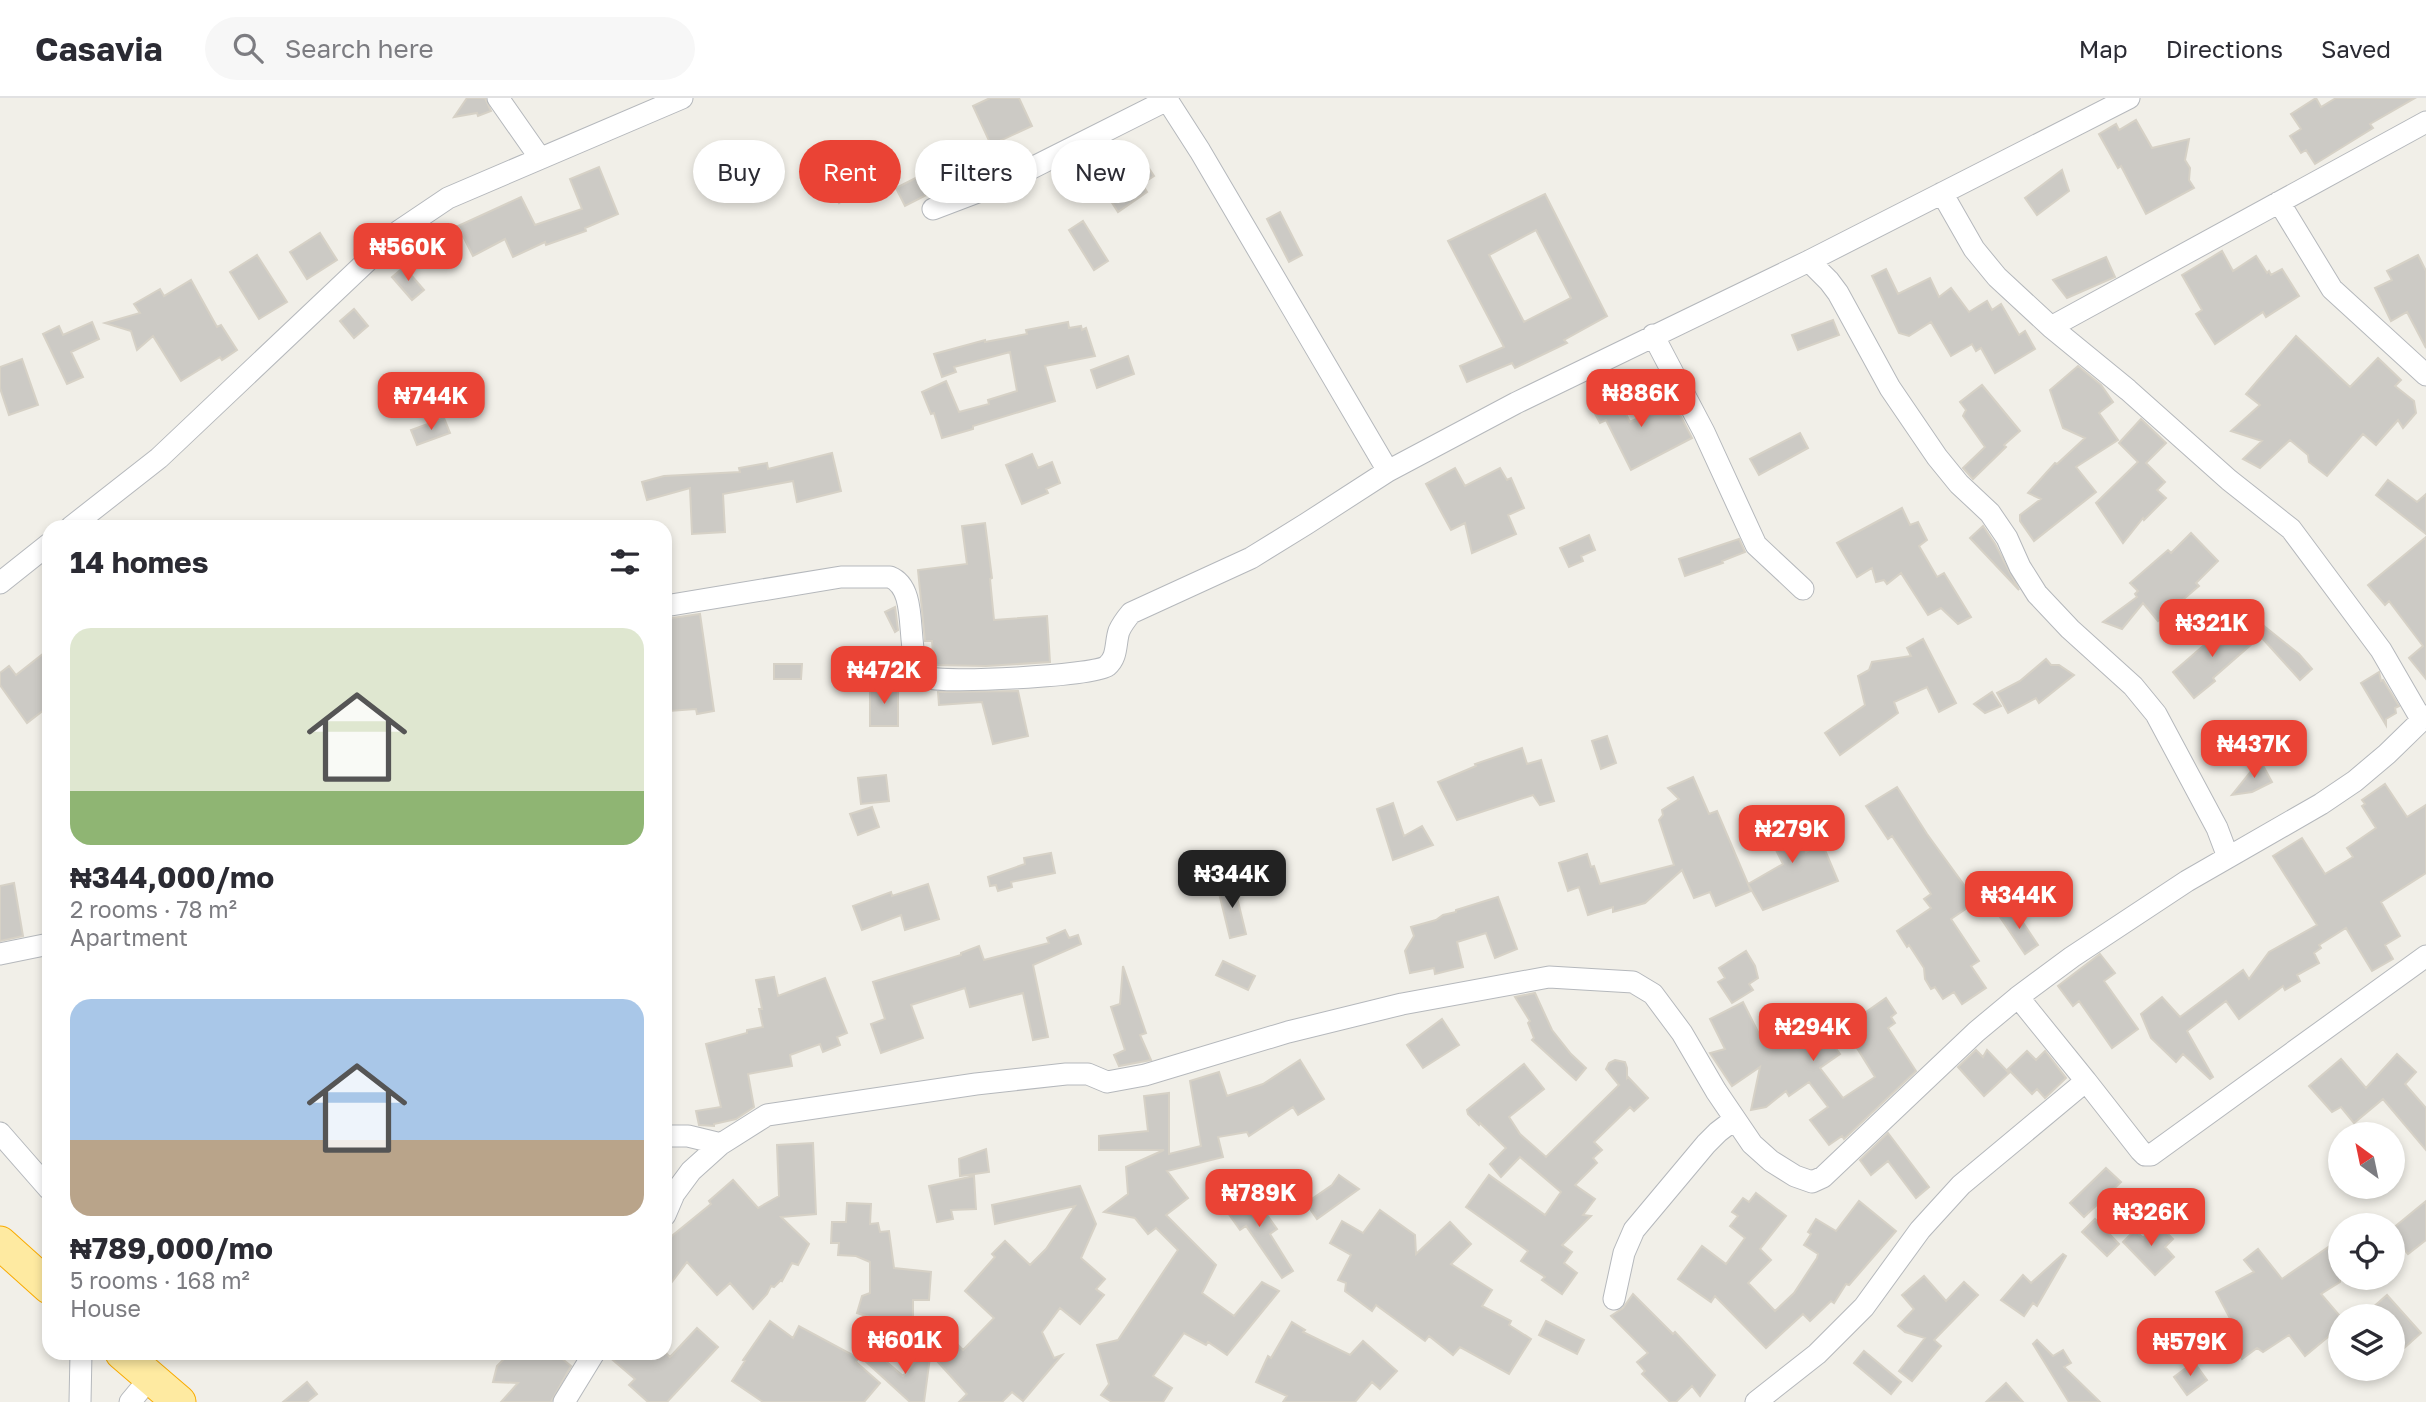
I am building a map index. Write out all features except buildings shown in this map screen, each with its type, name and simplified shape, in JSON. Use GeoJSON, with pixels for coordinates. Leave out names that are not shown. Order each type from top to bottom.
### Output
{"type":"FeatureCollection","features":[{"type":"Feature","properties":{"kind":"highway"},"geometry":{"type":"LineString","coordinates":[[0,1243],[42,1281]]}},
{"type":"Feature","properties":{"kind":"highway"},"geometry":{"type":"LineString","coordinates":[[125,1360],[140,1390],[179,1402]]}},
{"type":"Feature","properties":{"kind":"street"},"geometry":{"type":"LineString","coordinates":[[498,98],[540,158]]}},
{"type":"Feature","properties":{"kind":"street"},"geometry":{"type":"LineString","coordinates":[[80,520],[159,458],[399,232],[448,198],[682,98]]}},
{"type":"Feature","properties":{"kind":"street"},"geometry":{"type":"LineString","coordinates":[[672,605],[841,577],[890,577],[903,587],[912,621],[916,667],[925,677],[955,681],[1082,673],[1105,667],[1114,659],[1118,634],[1131,613],[1251,558],[1388,471],[1504,409],[1809,261],[2129,98]]}},
{"type":"Feature","properties":{"kind":"street"},"geometry":{"type":"LineString","coordinates":[[933,209],[1004,182],[1167,99],[1388,471]]}},
{"type":"Feature","properties":{"kind":"street"},"geometry":{"type":"LineString","coordinates":[[2051,327],[2426,122]]}},
{"type":"Feature","properties":{"kind":"street"},"geometry":{"type":"LineString","coordinates":[[672,1199],[691,1171],[721,1144],[767,1115],[976,1084],[1066,1074],[1088,1074],[1107,1082],[1132,1078],[1288,1032],[1402,1004],[1549,977],[1633,982],[1653,994],[1682,1033],[1752,1144],[1771,1161],[1807,1181],[1817,1180],[1976,1032],[2018,997],[2072,957],[2186,881],[2321,804],[2355,781],[2424,717],[2382,650],[2291,528],[2229,480],[2135,396],[2051,327],[1986,265],[1942,193]]}},
{"type":"Feature","properties":{"kind":"street"},"geometry":{"type":"LineString","coordinates":[[2279,202],[2332,289],[2426,375]]}},
{"type":"Feature","properties":{"kind":"street"},"geometry":{"type":"LineString","coordinates":[[1809,261],[1838,293],[1874,361],[1937,457],[1995,521],[2037,594],[2070,629],[2133,686],[2156,715],[2217,828],[2228,857]]}},
{"type":"Feature","properties":{"kind":"street"},"geometry":{"type":"LineString","coordinates":[[1653,335],[1704,432],[1756,545],[1803,589]]}},
{"type":"Feature","properties":{"kind":"street"},"geometry":{"type":"LineString","coordinates":[[0,583],[42,550]]}},
{"type":"Feature","properties":{"kind":"street"},"geometry":{"type":"LineString","coordinates":[[0,954],[42,945]]}},
{"type":"Feature","properties":{"kind":"street"},"geometry":{"type":"LineString","coordinates":[[2018,997],[2140,1150],[2145,1155],[2151,1155],[2426,956]]}},
{"type":"Feature","properties":{"kind":"street"},"geometry":{"type":"LineString","coordinates":[[1756,1402],[1817,1354],[1864,1307],[1920,1230],[1961,1185],[2086,1081]]}},
{"type":"Feature","properties":{"kind":"street"},"geometry":{"type":"LineString","coordinates":[[1614,1299],[1624,1253],[1634,1230],[1706,1144],[1735,1119]]}},
{"type":"Feature","properties":{"kind":"street"},"geometry":{"type":"LineString","coordinates":[[0,1133],[42,1181]]}},
{"type":"Feature","properties":{"kind":"street"},"geometry":{"type":"LineString","coordinates":[[672,1136],[688,1136],[721,1144]]}},
{"type":"Feature","properties":{"kind":"street"},"geometry":{"type":"LineString","coordinates":[[80,1402],[81,1360]]}},
{"type":"Feature","properties":{"kind":"street"},"geometry":{"type":"LineString","coordinates":[[564,1402],[590,1360]]}}]}
